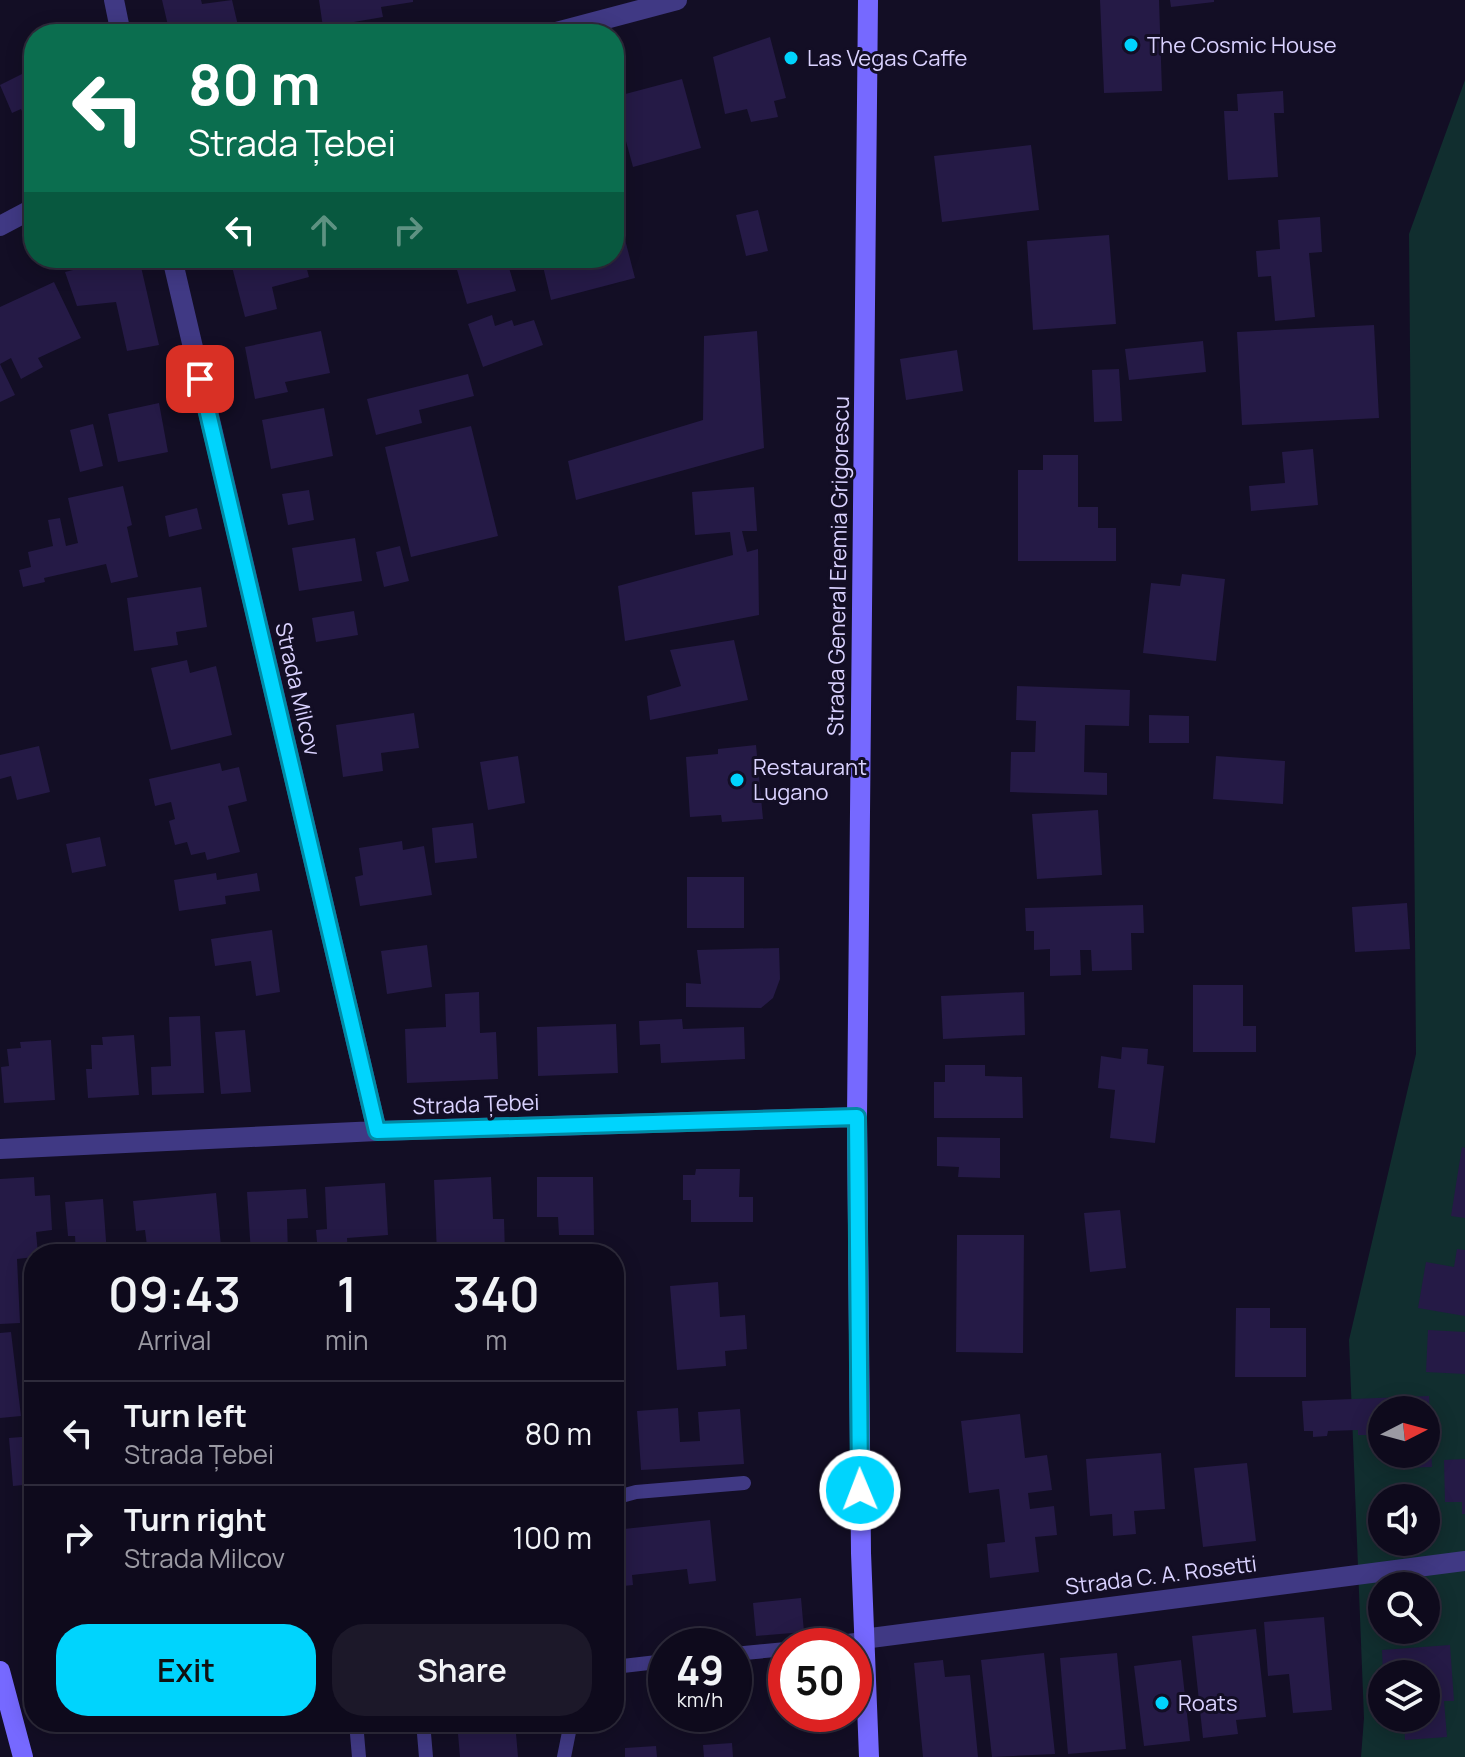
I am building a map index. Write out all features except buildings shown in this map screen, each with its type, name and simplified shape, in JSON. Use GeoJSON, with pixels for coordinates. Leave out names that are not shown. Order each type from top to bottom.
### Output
{"type":"FeatureCollection","features":[{"type":"Feature","properties":{"kind":"main road","name":"Strada General Eremia Grigorescu"},"geometry":{"type":"LineString","coordinates":[[863,1628],[857,1117],[868,0]]}},
{"type":"Feature","properties":{"kind":"main road"},"geometry":{"type":"LineString","coordinates":[[0,1671],[23,1757]]}},
{"type":"Feature","properties":{"kind":"main road","name":"Strada General Eremia Grigorescu"},"geometry":{"type":"LineString","coordinates":[[868,1732],[869,1757]]}},
{"type":"Feature","properties":{"kind":"street"},"geometry":{"type":"LineString","coordinates":[[114,0],[119,24]]}},
{"type":"Feature","properties":{"kind":"street"},"geometry":{"type":"LineString","coordinates":[[587,24],[677,0]]}},
{"type":"Feature","properties":{"kind":"street"},"geometry":{"type":"LineString","coordinates":[[0,226],[24,213]]}},
{"type":"Feature","properties":{"kind":"street","name":"Strada Milcov"},"geometry":{"type":"LineString","coordinates":[[174,268],[377,1131]]}},
{"type":"Feature","properties":{"kind":"street","name":"Strada Țebei"},"geometry":{"type":"LineString","coordinates":[[0,1149],[377,1131],[857,1117]]}},
{"type":"Feature","properties":{"kind":"street","name":"Strada C. A. Rosetti"},"geometry":{"type":"LineString","coordinates":[[872,1638],[1465,1561]]}},
{"type":"Feature","properties":{"kind":"lane"},"geometry":{"type":"LineString","coordinates":[[624,1495],[744,1483]]}},
{"type":"Feature","properties":{"kind":"lane"},"geometry":{"type":"LineString","coordinates":[[624,1666],[648,1663]]}},
{"type":"Feature","properties":{"kind":"lane"},"geometry":{"type":"LineString","coordinates":[[357,1732],[359,1757]]}},
{"type":"Feature","properties":{"kind":"lane"},"geometry":{"type":"LineString","coordinates":[[424,1732],[426,1757]]}},
{"type":"Feature","properties":{"kind":"lane"},"geometry":{"type":"LineString","coordinates":[[564,1757],[569,1732]]}},
{"type":"Feature","properties":{"kind":"green space"},"geometry":{"type":"Polygon","coordinates":[[[1465,80],[1465,1757],[1361,1757],[1364,1718],[1349,1340],[1416,1054],[1409,234],[1465,80]]]}},
{"type":"Feature","properties":{"kind":"place","name":"The Cosmic House"},"geometry":{"type":"Point","coordinates":[1131,45]}},
{"type":"Feature","properties":{"kind":"place","name":"Las Vegas Caffe"},"geometry":{"type":"Point","coordinates":[791,58]}},
{"type":"Feature","properties":{"kind":"place","name":"Restaurant Lugano"},"geometry":{"type":"Point","coordinates":[737,780]}},
{"type":"Feature","properties":{"kind":"place","name":"Roats"},"geometry":{"type":"Point","coordinates":[1162,1703]}},
{"type":"Feature","properties":{"kind":"route"},"geometry":{"type":"LineString","coordinates":[[200,379],[377,1131],[857,1117],[860,1490]]}}]}
